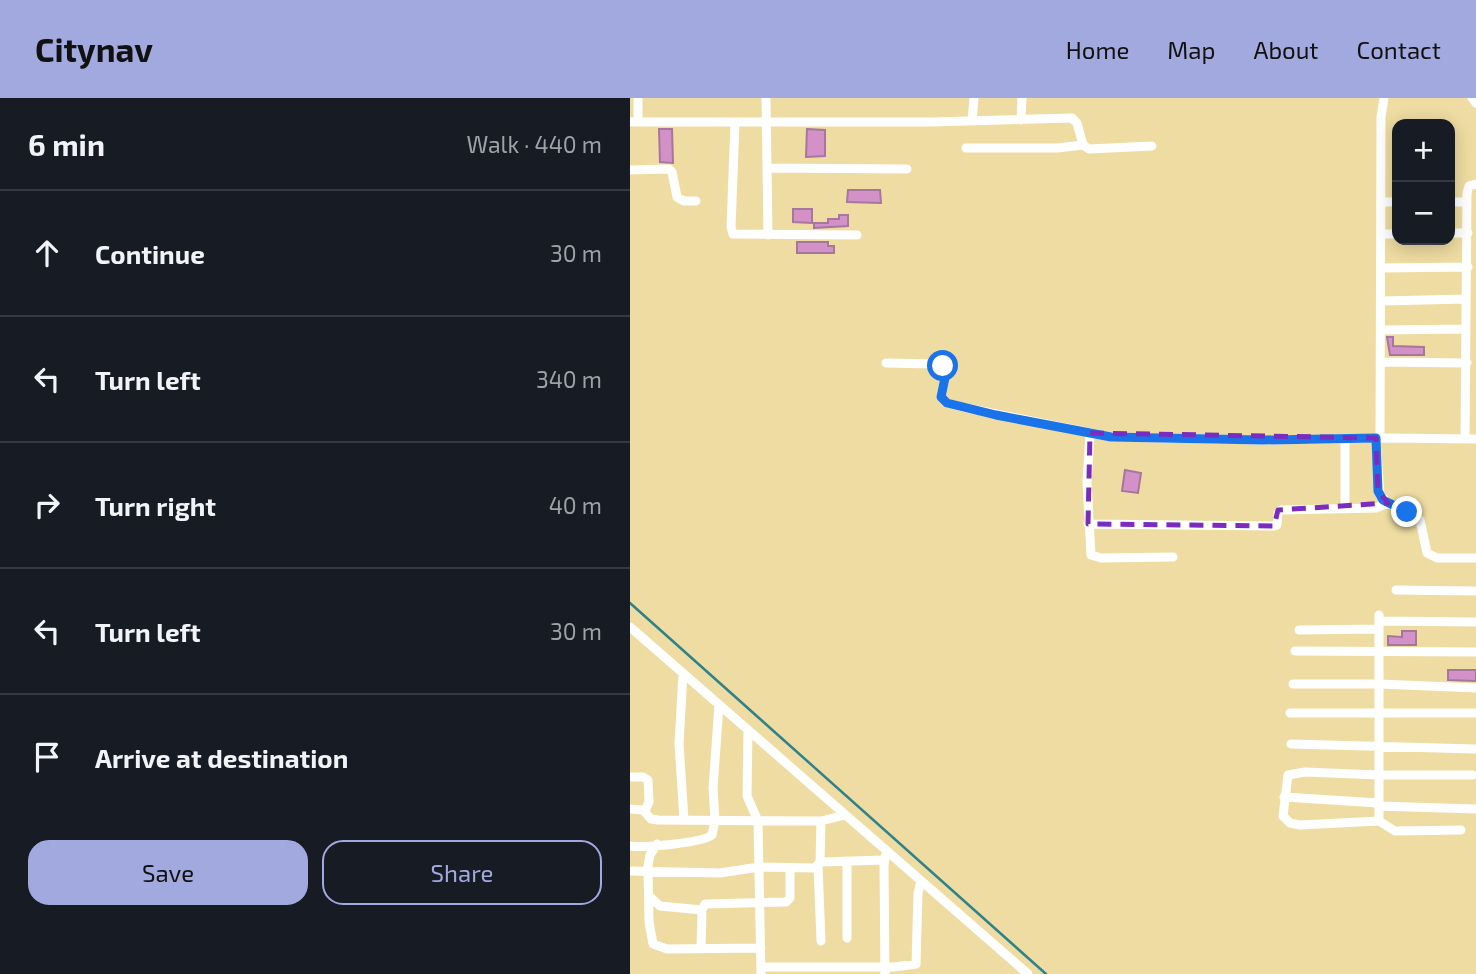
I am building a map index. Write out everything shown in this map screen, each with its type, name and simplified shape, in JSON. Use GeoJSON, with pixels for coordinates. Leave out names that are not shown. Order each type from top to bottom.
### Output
{"type":"FeatureCollection","features":[{"type":"Feature","properties":{"kind":"street"},"geometry":{"type":"LineString","coordinates":[[638,98],[634,122],[1072,118],[1077,123],[1083,145]]}},
{"type":"Feature","properties":{"kind":"street"},"geometry":{"type":"LineString","coordinates":[[766,98],[768,235]]}},
{"type":"Feature","properties":{"kind":"street"},"geometry":{"type":"LineString","coordinates":[[972,121],[974,98]]}},
{"type":"Feature","properties":{"kind":"street"},"geometry":{"type":"LineString","coordinates":[[1021,120],[1022,98]]}},
{"type":"Feature","properties":{"kind":"street"},"geometry":{"type":"LineString","coordinates":[[1384,98],[1381,117],[1382,268],[1378,491],[1383,500],[1420,520],[1425,550],[1432,557],[1476,558]]}},
{"type":"Feature","properties":{"kind":"street"},"geometry":{"type":"LineString","coordinates":[[1472,98],[1476,103]]}},
{"type":"Feature","properties":{"kind":"street"},"geometry":{"type":"LineString","coordinates":[[735,123],[731,231],[737,235],[857,235]]}},
{"type":"Feature","properties":{"kind":"street"},"geometry":{"type":"LineString","coordinates":[[966,148],[1083,145],[1094,149],[1152,146]]}},
{"type":"Feature","properties":{"kind":"street"},"geometry":{"type":"LineString","coordinates":[[768,168],[907,169]]}},
{"type":"Feature","properties":{"kind":"street"},"geometry":{"type":"LineString","coordinates":[[630,170],[669,169],[677,197],[684,201],[696,201]]}},
{"type":"Feature","properties":{"kind":"street"},"geometry":{"type":"LineString","coordinates":[[1465,439],[1467,202],[1468,188],[1476,184]]}},
{"type":"Feature","properties":{"kind":"street"},"geometry":{"type":"LineString","coordinates":[[1381,202],[1392,202]]}},
{"type":"Feature","properties":{"kind":"street"},"geometry":{"type":"LineString","coordinates":[[1455,202],[1467,202]]}},
{"type":"Feature","properties":{"kind":"street"},"geometry":{"type":"LineString","coordinates":[[1455,233],[1468,233]]}},
{"type":"Feature","properties":{"kind":"street"},"geometry":{"type":"LineString","coordinates":[[1382,234],[1392,234]]}},
{"type":"Feature","properties":{"kind":"street"},"geometry":{"type":"LineString","coordinates":[[1382,268],[1468,267]]}},
{"type":"Feature","properties":{"kind":"street"},"geometry":{"type":"LineString","coordinates":[[1381,301],[1466,299]]}},
{"type":"Feature","properties":{"kind":"street"},"geometry":{"type":"LineString","coordinates":[[1381,330],[1466,329]]}},
{"type":"Feature","properties":{"kind":"street"},"geometry":{"type":"LineString","coordinates":[[1380,362],[1467,363]]}},
{"type":"Feature","properties":{"kind":"street"},"geometry":{"type":"LineString","coordinates":[[887,363],[943,366],[946,373],[941,397],[947,403],[1090,433],[1138,438],[1476,439]]}},
{"type":"Feature","properties":{"kind":"street"},"geometry":{"type":"LineString","coordinates":[[1090,433],[1088,524],[1089,550],[1093,556],[1173,557]]}},
{"type":"Feature","properties":{"kind":"street"},"geometry":{"type":"LineString","coordinates":[[1345,439],[1345,509]]}},
{"type":"Feature","properties":{"kind":"street"},"geometry":{"type":"LineString","coordinates":[[1088,524],[1271,526],[1277,524],[1281,510],[1376,508],[1388,503]]}},
{"type":"Feature","properties":{"kind":"street"},"geometry":{"type":"LineString","coordinates":[[1396,590],[1476,591]]}},
{"type":"Feature","properties":{"kind":"street"},"geometry":{"type":"LineString","coordinates":[[1299,630],[1379,622],[1476,622]]}},
{"type":"Feature","properties":{"kind":"street"},"geometry":{"type":"LineString","coordinates":[[1379,622],[1379,821]]}},
{"type":"Feature","properties":{"kind":"street"},"geometry":{"type":"LineString","coordinates":[[630,626],[845,816],[885,856],[921,881],[1028,974]]}},
{"type":"Feature","properties":{"kind":"street"},"geometry":{"type":"LineString","coordinates":[[1295,651],[1476,652]]}},
{"type":"Feature","properties":{"kind":"street"},"geometry":{"type":"LineString","coordinates":[[683,673],[679,744],[684,820]]}},
{"type":"Feature","properties":{"kind":"street"},"geometry":{"type":"LineString","coordinates":[[1293,684],[1476,688]]}},
{"type":"Feature","properties":{"kind":"street"},"geometry":{"type":"LineString","coordinates":[[630,846],[692,842],[708,839],[712,835],[715,821],[713,788],[719,705]]}},
{"type":"Feature","properties":{"kind":"street"},"geometry":{"type":"LineString","coordinates":[[1290,713],[1476,713]]}},
{"type":"Feature","properties":{"kind":"street"},"geometry":{"type":"LineString","coordinates":[[748,730],[747,796],[758,821],[761,970],[885,970],[917,962],[918,893],[921,881]]}},
{"type":"Feature","properties":{"kind":"street"},"geometry":{"type":"LineString","coordinates":[[1291,744],[1475,749]]}},
{"type":"Feature","properties":{"kind":"street"},"geometry":{"type":"LineString","coordinates":[[1461,830],[1395,831],[1379,821],[1300,825],[1290,823],[1283,816],[1286,780],[1290,773],[1473,775]]}},
{"type":"Feature","properties":{"kind":"street"},"geometry":{"type":"LineString","coordinates":[[630,777],[643,777],[648,780],[649,802],[645,811]]}},
{"type":"Feature","properties":{"kind":"street"},"geometry":{"type":"LineString","coordinates":[[1284,797],[1475,808]]}},
{"type":"Feature","properties":{"kind":"street"},"geometry":{"type":"LineString","coordinates":[[630,809],[645,811],[653,820],[821,821],[845,816]]}},
{"type":"Feature","properties":{"kind":"street"},"geometry":{"type":"LineString","coordinates":[[821,821],[821,941]]}},
{"type":"Feature","properties":{"kind":"street"},"geometry":{"type":"LineString","coordinates":[[657,844],[650,855],[648,871],[650,934],[653,944],[667,948],[761,947]]}},
{"type":"Feature","properties":{"kind":"street"},"geometry":{"type":"LineString","coordinates":[[630,871],[720,873],[760,867],[811,869],[819,864],[885,856]]}},
{"type":"Feature","properties":{"kind":"street"},"geometry":{"type":"LineString","coordinates":[[885,856],[885,970]]}},
{"type":"Feature","properties":{"kind":"street"},"geometry":{"type":"LineString","coordinates":[[847,861],[847,938]]}},
{"type":"Feature","properties":{"kind":"street"},"geometry":{"type":"LineString","coordinates":[[701,948],[702,910],[708,903],[760,904],[788,901],[790,868]]}},
{"type":"Feature","properties":{"kind":"street"},"geometry":{"type":"LineString","coordinates":[[649,896],[660,906],[702,910]]}},
{"type":"Feature","properties":{"kind":"highlighted area"},"geometry":{"type":"Polygon","coordinates":[[[1090,433],[1376,438],[1378,491],[1388,503],[1278,510],[1274,526],[1088,524],[1090,433]]]}},
{"type":"Feature","properties":{"kind":"building"},"geometry":{"type":"Polygon","coordinates":[[[659,129],[672,129],[673,163],[660,162],[659,129]]]}},
{"type":"Feature","properties":{"kind":"building"},"geometry":{"type":"Polygon","coordinates":[[[807,129],[825,130],[825,156],[806,157],[807,129]]]}},
{"type":"Feature","properties":{"kind":"building"},"geometry":{"type":"Polygon","coordinates":[[[848,190],[880,190],[881,203],[847,202],[848,190]]]}},
{"type":"Feature","properties":{"kind":"building"},"geometry":{"type":"Polygon","coordinates":[[[793,209],[812,209],[812,223],[793,222],[793,209]]]}},
{"type":"Feature","properties":{"kind":"building"},"geometry":{"type":"Polygon","coordinates":[[[839,215],[848,215],[848,226],[814,228],[814,223],[828,223],[828,219],[839,219],[839,215]]]}},
{"type":"Feature","properties":{"kind":"building"},"geometry":{"type":"Polygon","coordinates":[[[797,242],[828,242],[828,246],[834,246],[834,253],[797,253],[797,242]]]}},
{"type":"Feature","properties":{"kind":"building"},"geometry":{"type":"Polygon","coordinates":[[[1387,337],[1393,337],[1393,346],[1424,347],[1424,355],[1390,355],[1387,337]]]}},
{"type":"Feature","properties":{"kind":"building"},"geometry":{"type":"Polygon","coordinates":[[[1125,470],[1141,473],[1138,493],[1122,491],[1125,470]]]}},
{"type":"Feature","properties":{"kind":"building"},"geometry":{"type":"Polygon","coordinates":[[[1402,631],[1416,631],[1416,645],[1388,645],[1388,636],[1402,637],[1402,631]]]}},
{"type":"Feature","properties":{"kind":"building"},"geometry":{"type":"Polygon","coordinates":[[[1448,670],[1476,670],[1476,681],[1448,680],[1448,670]]]}},
{"type":"Feature","properties":{"kind":"waterway"},"geometry":{"type":"LineString","coordinates":[[630,603],[1046,974]]}},
{"type":"Feature","properties":{"kind":"route"},"geometry":{"type":"LineString","coordinates":[[943,366],[946,373],[941,397],[947,403],[1101,435],[1263,440],[1376,438],[1378,491],[1383,500],[1407,512]]}}]}
